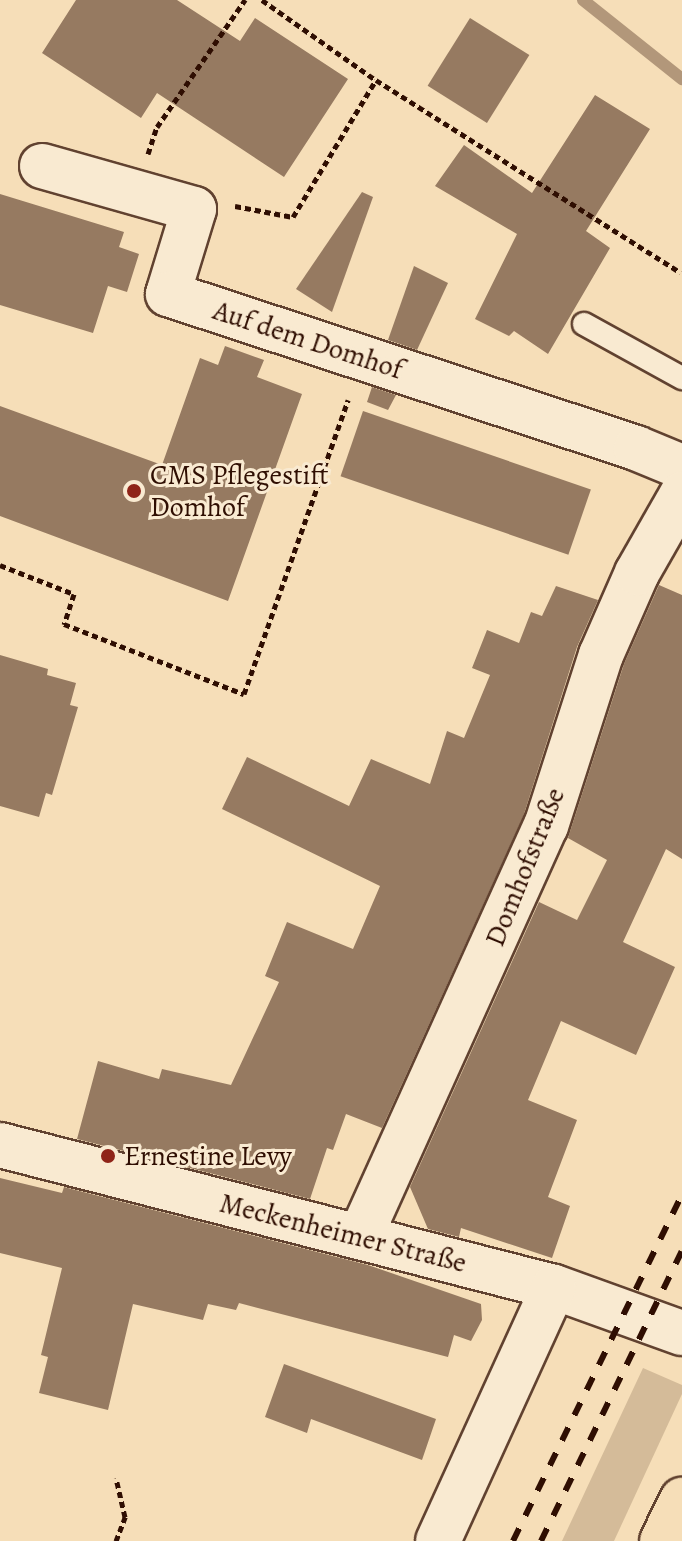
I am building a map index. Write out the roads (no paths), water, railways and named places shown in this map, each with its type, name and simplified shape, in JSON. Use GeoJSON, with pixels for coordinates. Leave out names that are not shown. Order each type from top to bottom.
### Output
{"type":"FeatureCollection","features":[{"type":"Feature","properties":{"kind":"main road"},"geometry":{"type":"LineString","coordinates":[[662,1541],[682,1500]]}},
{"type":"Feature","properties":{"kind":"street","name":"Auf dem Domhof"},"geometry":{"type":"LineString","coordinates":[[42,166],[194,209],[168,294],[636,448],[682,467]]}},
{"type":"Feature","properties":{"kind":"street","name":"Domhofstraße"},"geometry":{"type":"LineString","coordinates":[[360,1237],[546,826],[601,655],[637,573],[682,494]]}},
{"type":"Feature","properties":{"kind":"street","name":"Meckenheimer Straße"},"geometry":{"type":"LineString","coordinates":[[0,1145],[554,1287],[682,1333]]}},
{"type":"Feature","properties":{"kind":"street"},"geometry":{"type":"LineString","coordinates":[[438,1541],[554,1287]]}},
{"type":"Feature","properties":{"kind":"lane"},"geometry":{"type":"LineString","coordinates":[[584,324],[682,378]]}},
{"type":"Feature","properties":{"kind":"waterway"},"geometry":{"type":"LineString","coordinates":[[583,0],[682,79]]}},
{"type":"Feature","properties":{"kind":"railway"},"geometry":{"type":"LineString","coordinates":[[513,1541],[682,1194]]}},
{"type":"Feature","properties":{"kind":"railway"},"geometry":{"type":"LineString","coordinates":[[541,1541],[682,1251]]}},
{"type":"Feature","properties":{"kind":"place","name":"CMS Pflegestift Domhof"},"geometry":{"type":"Point","coordinates":[134,491]}},
{"type":"Feature","properties":{"kind":"place","name":"Ernestine Levy"},"geometry":{"type":"Point","coordinates":[108,1156]}}]}
